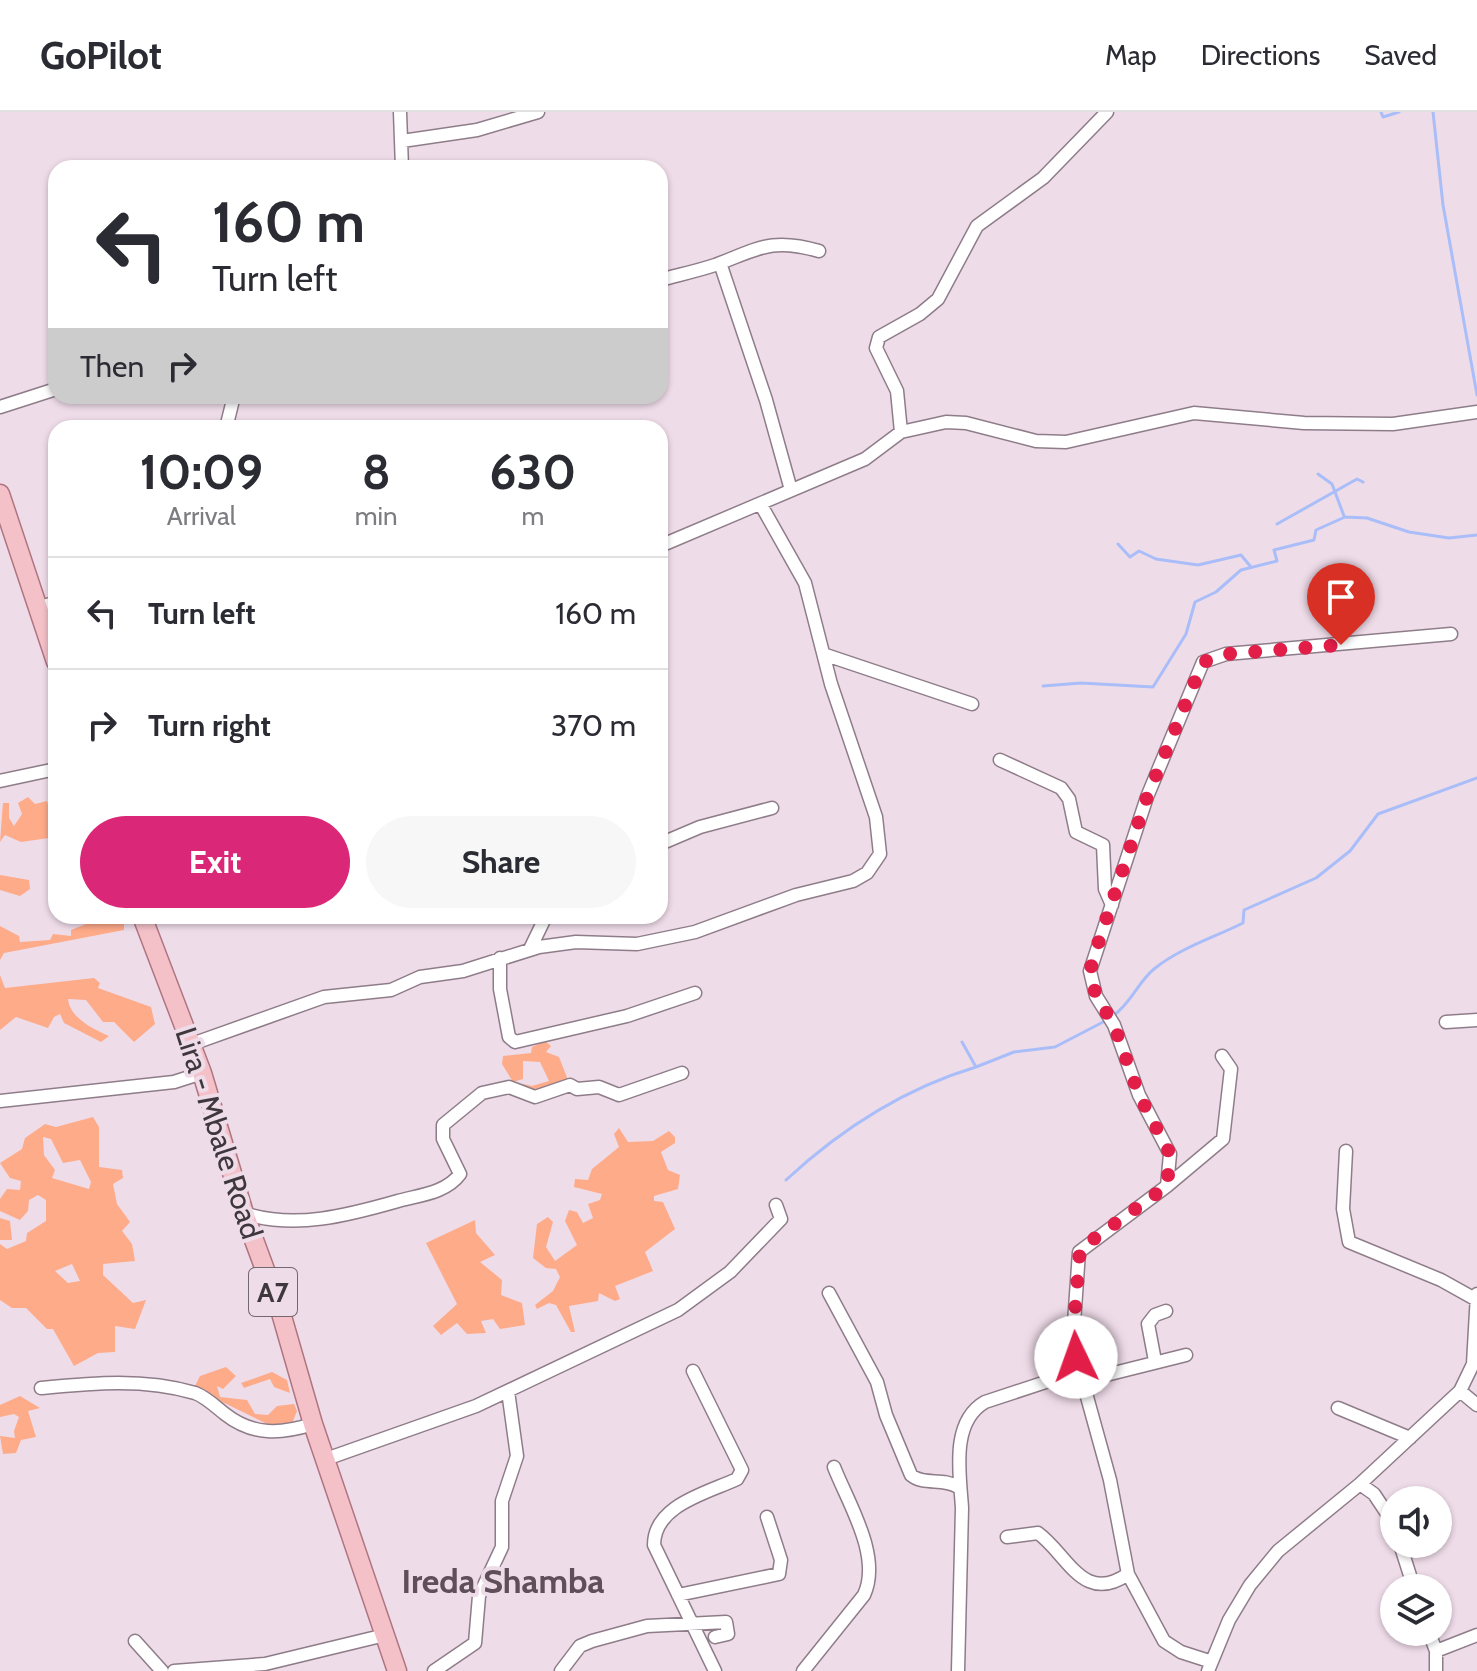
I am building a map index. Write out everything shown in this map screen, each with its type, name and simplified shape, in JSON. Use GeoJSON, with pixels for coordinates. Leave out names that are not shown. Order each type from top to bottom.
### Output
{"type":"FeatureCollection","features":[{"type":"Feature","properties":{"kind":"main road"},"geometry":{"type":"LineString","coordinates":[[0,494],[47,605]]}},
{"type":"Feature","properties":{"kind":"main road","name":"Lira - Mbale Road"},"geometry":{"type":"LineString","coordinates":[[145,924],[202,1073],[244,1213],[281,1313],[313,1424],[397,1671]]}},
{"type":"Feature","properties":{"kind":"street"},"geometry":{"type":"LineString","coordinates":[[400,112],[402,160]]}},
{"type":"Feature","properties":{"kind":"street"},"geometry":{"type":"LineString","coordinates":[[402,141],[466,132],[538,112]]}},
{"type":"Feature","properties":{"kind":"street"},"geometry":{"type":"LineString","coordinates":[[901,432],[897,391],[876,348],[879,337],[920,314],[938,299],[977,226],[1043,178],[1107,112]]}},
{"type":"Feature","properties":{"kind":"street"},"geometry":{"type":"LineString","coordinates":[[668,278],[720,263],[754,247],[780,244],[819,251]]}},
{"type":"Feature","properties":{"kind":"street"},"geometry":{"type":"LineString","coordinates":[[720,263],[773,421],[791,490]]}},
{"type":"Feature","properties":{"kind":"street"},"geometry":{"type":"LineString","coordinates":[[0,407],[48,392]]}},
{"type":"Feature","properties":{"kind":"street"},"geometry":{"type":"LineString","coordinates":[[668,543],[865,459],[901,432],[946,422],[966,423],[1036,441],[1066,442],[1194,413],[1317,423],[1393,424],[1477,412]]}},
{"type":"Feature","properties":{"kind":"street"},"geometry":{"type":"LineString","coordinates":[[192,1044],[324,997],[391,990],[420,977],[463,971],[530,949],[576,942],[637,944],[684,935],[867,873],[879,858],[880,835],[831,684],[826,655],[797,564],[761,505]]}},
{"type":"Feature","properties":{"kind":"street"},"geometry":{"type":"LineString","coordinates":[[1167,1186],[1170,1154],[1139,1095],[1118,1033],[1096,996],[1090,978],[1091,966],[1147,797],[1203,662],[1226,654],[1451,634]]}},
{"type":"Feature","properties":{"kind":"street"},"geometry":{"type":"LineString","coordinates":[[826,655],[972,704]]}},
{"type":"Feature","properties":{"kind":"street"},"geometry":{"type":"LineString","coordinates":[[1000,760],[1051,781],[1063,791],[1076,832],[1103,845],[1105,889],[1112,905]]}},
{"type":"Feature","properties":{"kind":"street"},"geometry":{"type":"LineString","coordinates":[[0,781],[48,771]]}},
{"type":"Feature","properties":{"kind":"street"},"geometry":{"type":"LineString","coordinates":[[668,841],[700,827],[772,808]]}},
{"type":"Feature","properties":{"kind":"street"},"geometry":{"type":"LineString","coordinates":[[530,949],[542,924]]}},
{"type":"Feature","properties":{"kind":"street"},"geometry":{"type":"LineString","coordinates":[[500,958],[506,1025],[510,1039],[515,1042],[627,1016],[695,993]]}},
{"type":"Feature","properties":{"kind":"street"},"geometry":{"type":"LineString","coordinates":[[1446,1022],[1477,1020]]}},
{"type":"Feature","properties":{"kind":"street"},"geometry":{"type":"LineString","coordinates":[[1222,1056],[1231,1069],[1223,1139],[1167,1186],[1080,1249],[1074,1323],[1081,1376],[1110,1480],[1128,1574],[1164,1641],[1209,1666],[1229,1620],[1268,1562],[1300,1531],[1360,1484],[1460,1391],[1475,1362],[1476,1297],[1349,1242],[1343,1209],[1346,1151]]}},
{"type":"Feature","properties":{"kind":"street"},"geometry":{"type":"LineString","coordinates":[[0,1101],[174,1082],[202,1073]]}},
{"type":"Feature","properties":{"kind":"street"},"geometry":{"type":"LineString","coordinates":[[244,1213],[264,1220],[344,1217],[437,1191],[460,1174],[458,1163],[443,1139],[443,1125],[482,1093],[509,1087],[535,1097],[570,1085],[577,1089],[599,1087],[619,1095],[682,1073]]}},
{"type":"Feature","properties":{"kind":"street"},"geometry":{"type":"LineString","coordinates":[[326,1459],[508,1391],[688,1304],[730,1272],[778,1224],[781,1214],[776,1205]]}},
{"type":"Feature","properties":{"kind":"street"},"geometry":{"type":"LineString","coordinates":[[829,1293],[877,1382],[886,1415],[911,1475],[917,1479],[950,1481],[958,1487]]}},
{"type":"Feature","properties":{"kind":"street"},"geometry":{"type":"LineString","coordinates":[[1155,1361],[1148,1324],[1155,1315],[1166,1311]]}},
{"type":"Feature","properties":{"kind":"street"},"geometry":{"type":"LineString","coordinates":[[958,1671],[962,1508],[958,1487],[961,1442],[975,1408],[1081,1376],[1186,1355]]}},
{"type":"Feature","properties":{"kind":"street"},"geometry":{"type":"LineString","coordinates":[[693,1371],[742,1467],[737,1479],[673,1509],[657,1528],[654,1545],[715,1671]]}},
{"type":"Feature","properties":{"kind":"street"},"geometry":{"type":"LineString","coordinates":[[41,1388],[146,1382],[196,1394],[236,1422],[258,1431],[287,1432],[313,1424]]}},
{"type":"Feature","properties":{"kind":"street"},"geometry":{"type":"LineString","coordinates":[[434,1671],[475,1643],[482,1584],[502,1547],[502,1501],[517,1456],[508,1391]]}},
{"type":"Feature","properties":{"kind":"street"},"geometry":{"type":"LineString","coordinates":[[1460,1391],[1477,1405]]}},
{"type":"Feature","properties":{"kind":"street"},"geometry":{"type":"LineString","coordinates":[[1338,1408],[1410,1438]]}},
{"type":"Feature","properties":{"kind":"street"},"geometry":{"type":"LineString","coordinates":[[803,1671],[864,1595],[868,1581],[863,1537],[834,1467]]}},
{"type":"Feature","properties":{"kind":"street"},"geometry":{"type":"LineString","coordinates":[[1360,1484],[1380,1503]]}},
{"type":"Feature","properties":{"kind":"street"},"geometry":{"type":"LineString","coordinates":[[678,1595],[779,1574],[781,1560],[767,1517]]}},
{"type":"Feature","properties":{"kind":"street"},"geometry":{"type":"LineString","coordinates":[[1007,1537],[1038,1533],[1087,1580],[1112,1583],[1128,1574]]}},
{"type":"Feature","properties":{"kind":"street"},"geometry":{"type":"LineString","coordinates":[[561,1671],[583,1644],[647,1626],[726,1622],[728,1634],[715,1637]]}},
{"type":"Feature","properties":{"kind":"street"},"geometry":{"type":"LineString","coordinates":[[174,1671],[274,1663],[385,1635]]}},
{"type":"Feature","properties":{"kind":"street"},"geometry":{"type":"LineString","coordinates":[[1436,1651],[1477,1635]]}},
{"type":"Feature","properties":{"kind":"street"},"geometry":{"type":"LineString","coordinates":[[135,1641],[162,1671]]}},
{"type":"Feature","properties":{"kind":"street"},"geometry":{"type":"LineString","coordinates":[[1434,1646],[1436,1671]]}},
{"type":"Feature","properties":{"kind":"shaded area"},"geometry":{"type":"Polygon","coordinates":[[[28,797],[35,804],[47,801],[48,838],[21,842],[5,835],[0,842],[3,803],[9,803],[9,818],[14,826],[22,814],[18,803],[28,797]]]}},
{"type":"Feature","properties":{"kind":"shaded area"},"geometry":{"type":"Polygon","coordinates":[[[0,875],[29,880],[30,889],[20,896],[0,890],[0,875]]]}},
{"type":"Feature","properties":{"kind":"shaded area"},"geometry":{"type":"Polygon","coordinates":[[[86,924],[124,924],[124,930],[4,953],[0,960],[0,926],[19,936],[20,942],[50,940],[53,934],[71,936],[71,930],[86,924]]]}},
{"type":"Feature","properties":{"kind":"shaded area"},"geometry":{"type":"Polygon","coordinates":[[[0,975],[5,988],[94,978],[100,983],[98,988],[151,1007],[155,1024],[134,1042],[114,1022],[103,1022],[86,1000],[68,999],[78,1017],[109,1036],[101,1042],[64,1023],[60,1014],[54,1017],[48,1028],[16,1017],[0,1030],[0,975]]]}},
{"type":"Feature","properties":{"kind":"shaded area"},"geometry":{"type":"Polygon","coordinates":[[[545,1041],[551,1046],[546,1052],[559,1057],[568,1080],[533,1095],[520,1088],[523,1084],[532,1086],[549,1081],[540,1062],[523,1061],[523,1079],[513,1082],[502,1064],[503,1056],[531,1053],[532,1047],[545,1041]]]}},
{"type":"Feature","properties":{"kind":"shaded area"},"geometry":{"type":"Polygon","coordinates":[[[93,1117],[99,1127],[99,1167],[122,1170],[123,1178],[113,1184],[117,1204],[130,1222],[122,1231],[132,1244],[135,1261],[103,1264],[103,1275],[133,1303],[146,1300],[135,1329],[115,1326],[115,1352],[98,1353],[74,1366],[53,1329],[47,1329],[26,1308],[12,1308],[0,1300],[0,1244],[7,1249],[26,1241],[27,1233],[46,1221],[46,1200],[38,1195],[29,1200],[28,1211],[20,1220],[0,1211],[0,1199],[7,1189],[20,1190],[21,1181],[10,1178],[0,1163],[22,1149],[25,1138],[45,1124],[56,1127],[93,1117]],[[43,1137],[44,1155],[55,1170],[52,1178],[89,1189],[91,1182],[80,1160],[63,1163],[51,1139],[43,1137]],[[72,1264],[55,1271],[68,1283],[80,1281],[72,1264]]]}},
{"type":"Feature","properties":{"kind":"shaded area"},"geometry":{"type":"Polygon","coordinates":[[[619,1128],[628,1142],[653,1141],[669,1131],[675,1137],[675,1143],[661,1152],[668,1170],[680,1175],[678,1189],[654,1196],[654,1201],[663,1202],[675,1229],[645,1252],[653,1271],[615,1286],[620,1299],[615,1301],[599,1293],[598,1301],[569,1306],[575,1332],[571,1332],[556,1305],[549,1303],[537,1309],[535,1305],[553,1291],[560,1277],[556,1269],[546,1268],[533,1258],[537,1224],[548,1217],[553,1222],[546,1247],[555,1261],[577,1245],[565,1221],[569,1210],[577,1212],[583,1223],[593,1218],[588,1204],[600,1200],[602,1194],[574,1187],[575,1179],[588,1180],[592,1169],[619,1147],[614,1134],[619,1128]]]}},
{"type":"Feature","properties":{"kind":"shaded area"},"geometry":{"type":"Polygon","coordinates":[[[0,1218],[10,1221],[12,1240],[0,1240],[0,1218]]]}},
{"type":"Feature","properties":{"kind":"shaded area"},"geometry":{"type":"Polygon","coordinates":[[[475,1220],[476,1233],[495,1255],[480,1262],[502,1280],[501,1295],[522,1303],[525,1325],[500,1329],[493,1319],[481,1321],[486,1333],[467,1334],[457,1323],[441,1335],[433,1326],[457,1304],[426,1243],[475,1220]]]}},
{"type":"Feature","properties":{"kind":"shaded area"},"geometry":{"type":"Polygon","coordinates":[[[226,1367],[236,1376],[223,1389],[217,1386],[220,1397],[247,1400],[255,1414],[268,1415],[277,1406],[294,1404],[297,1411],[291,1426],[267,1424],[194,1388],[200,1376],[226,1367]]]}},
{"type":"Feature","properties":{"kind":"shaded area"},"geometry":{"type":"Polygon","coordinates":[[[272,1372],[287,1380],[290,1393],[274,1387],[270,1379],[244,1388],[241,1383],[272,1372]]]}},
{"type":"Feature","properties":{"kind":"shaded area"},"geometry":{"type":"Polygon","coordinates":[[[20,1396],[40,1408],[28,1411],[36,1437],[21,1440],[16,1453],[3,1454],[0,1436],[15,1438],[19,1417],[14,1414],[0,1417],[0,1405],[20,1396]]]}},
{"type":"Feature","properties":{"kind":"waterway"},"geometry":{"type":"LineString","coordinates":[[1381,112],[1383,117],[1399,112]]}},
{"type":"Feature","properties":{"kind":"waterway"},"geometry":{"type":"LineString","coordinates":[[1433,112],[1443,205],[1477,395]]}},
{"type":"Feature","properties":{"kind":"waterway"},"geometry":{"type":"LineString","coordinates":[[1318,474],[1332,484],[1344,516]]}},
{"type":"Feature","properties":{"kind":"waterway"},"geometry":{"type":"LineString","coordinates":[[1277,524],[1357,479],[1363,482]]}},
{"type":"Feature","properties":{"kind":"waterway"},"geometry":{"type":"LineString","coordinates":[[1043,686],[1081,683],[1153,687],[1186,634],[1195,602],[1216,592],[1241,570],[1277,561],[1274,550],[1314,540],[1316,530],[1345,517],[1367,518],[1409,532],[1449,538],[1477,535]]}},
{"type":"Feature","properties":{"kind":"waterway"},"geometry":{"type":"LineString","coordinates":[[1118,544],[1130,557],[1139,551],[1156,559],[1198,565],[1241,555],[1251,567]]}},
{"type":"Feature","properties":{"kind":"waterway"},"geometry":{"type":"LineString","coordinates":[[1113,1016],[1148,974],[1164,962],[1243,923],[1244,910],[1316,878],[1350,851],[1378,814],[1477,778]]}},
{"type":"Feature","properties":{"kind":"waterway"},"geometry":{"type":"LineString","coordinates":[[962,1042],[976,1067],[1014,1052],[1055,1047],[1107,1020]]}},
{"type":"Feature","properties":{"kind":"waterway"},"geometry":{"type":"LineString","coordinates":[[786,1180],[829,1144],[874,1113],[923,1087],[976,1067]]}},
{"type":"Feature","properties":{"kind":"district","name":"Ireda Shamba"},"geometry":{"type":"Point","coordinates":[503,1581]}},
{"type":"Feature","properties":{"kind":"route"},"geometry":{"type":"LineString","coordinates":[[1076,1357],[1076,1264],[1080,1249],[1167,1186],[1172,1164],[1170,1154],[1139,1095],[1114,1025],[1096,996],[1090,978],[1095,953],[1147,797],[1203,662],[1226,654],[1341,645]]}}]}
